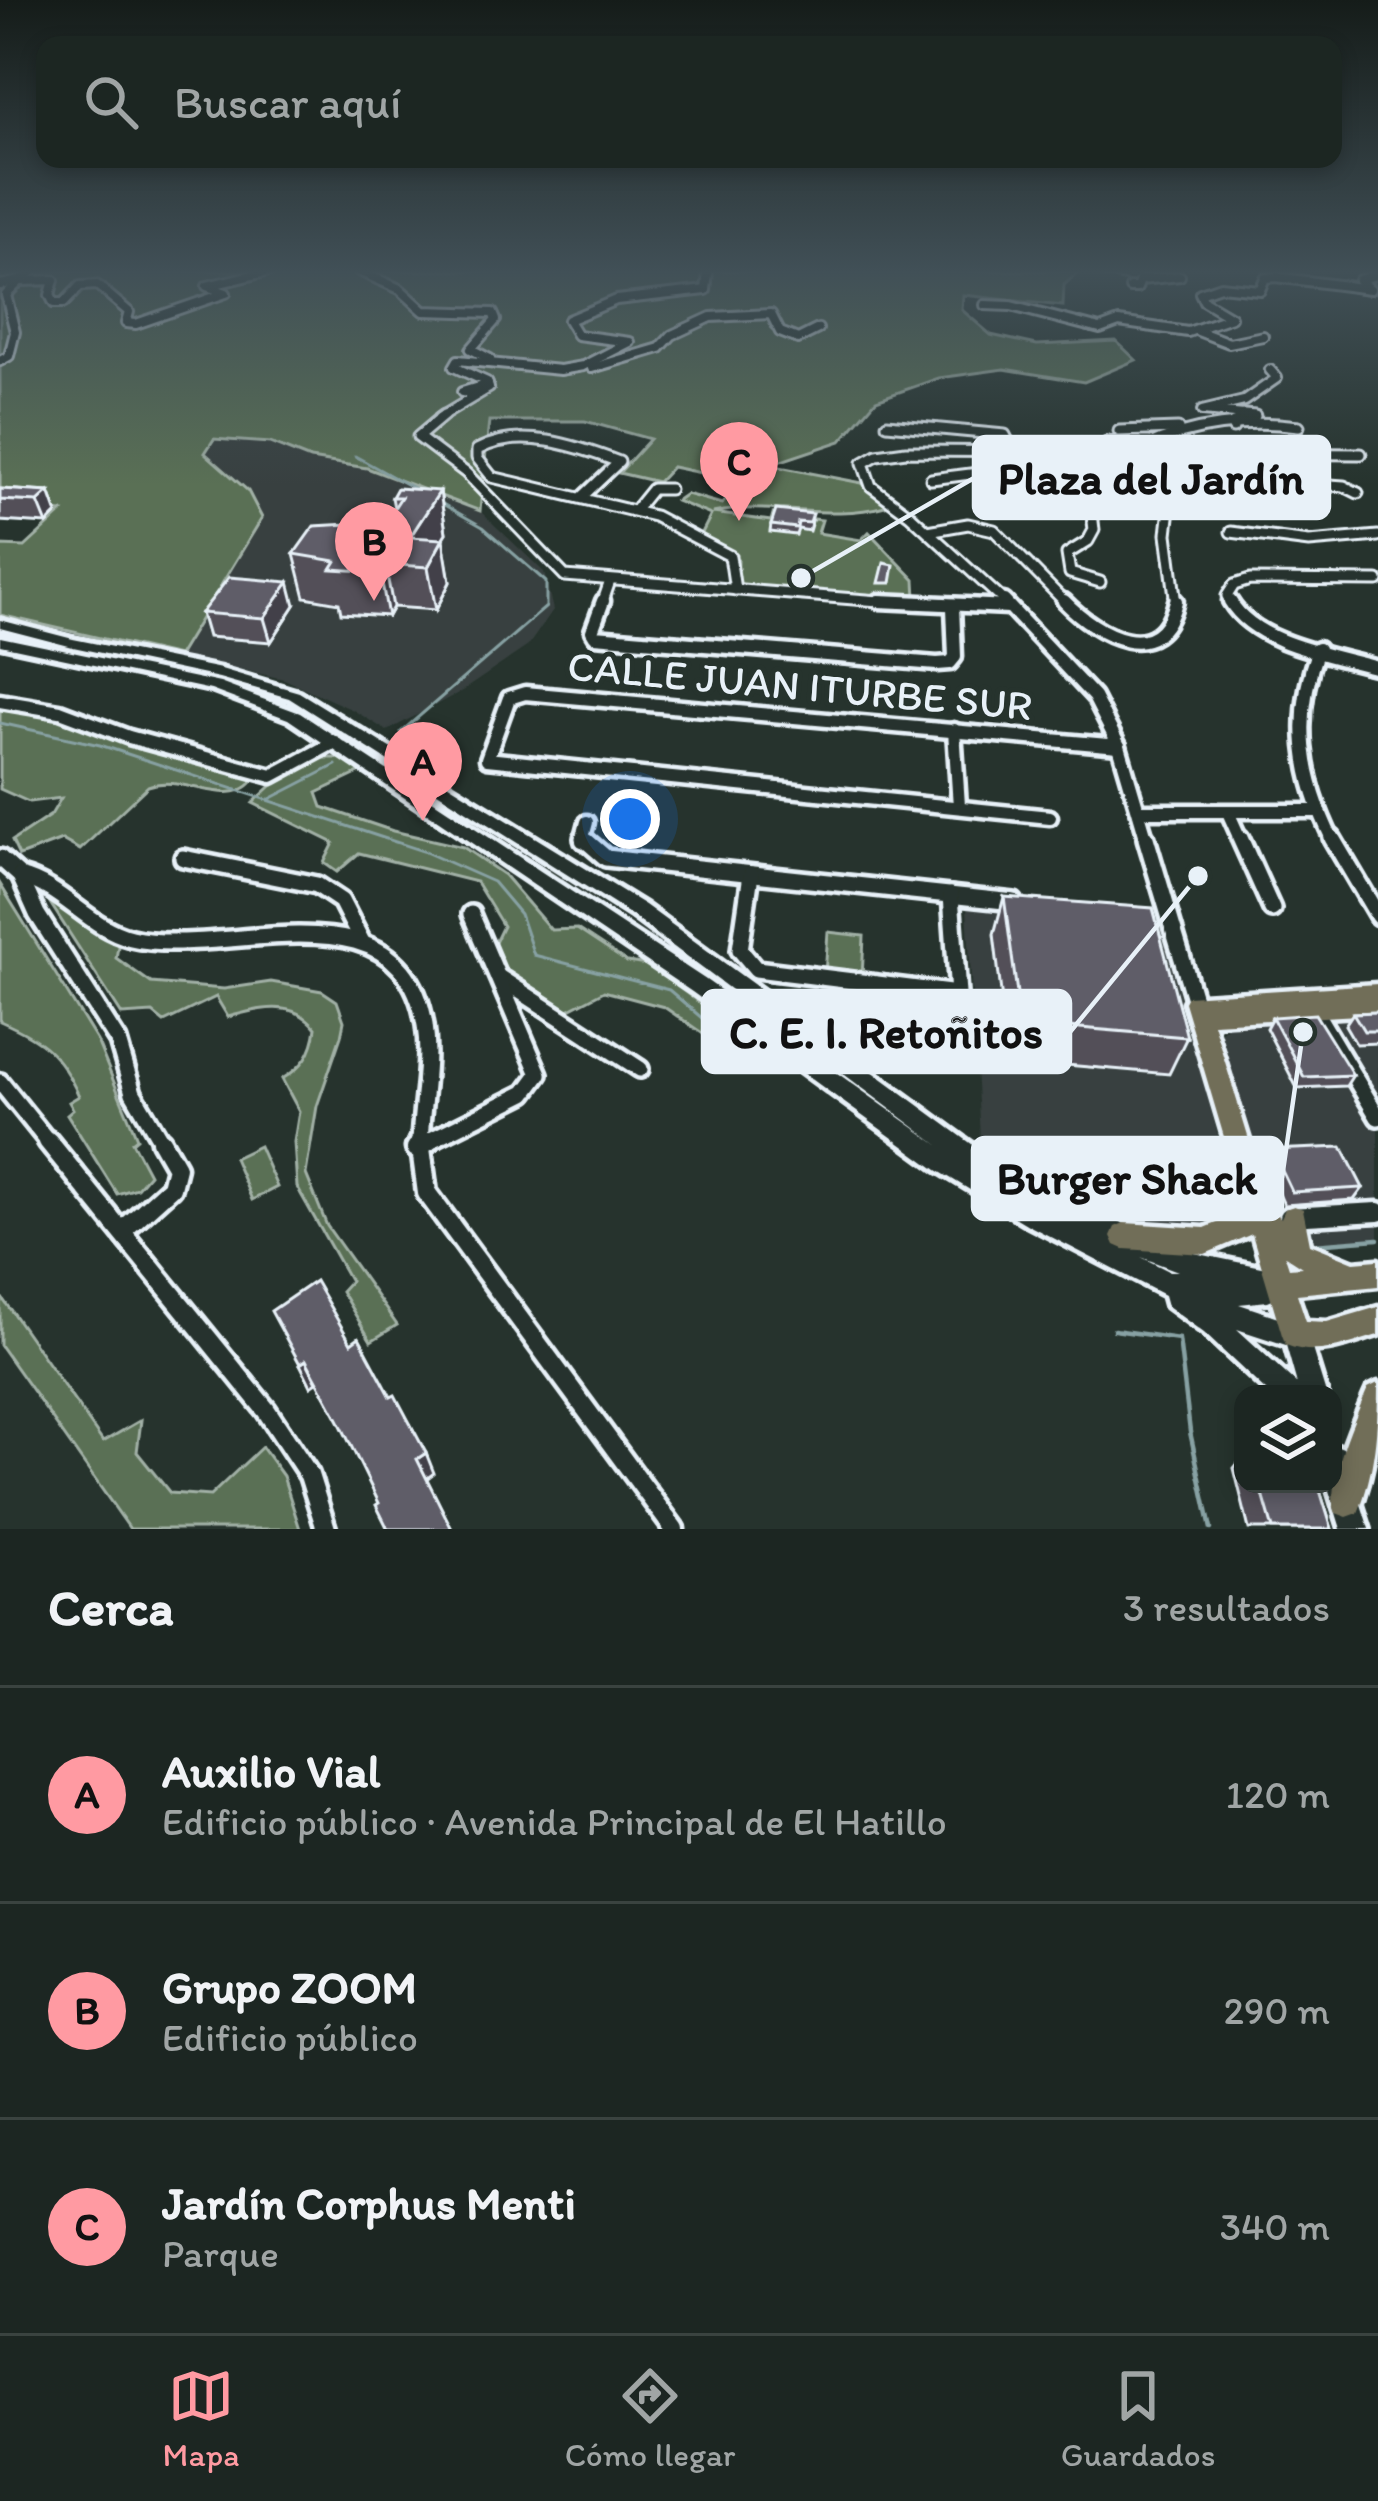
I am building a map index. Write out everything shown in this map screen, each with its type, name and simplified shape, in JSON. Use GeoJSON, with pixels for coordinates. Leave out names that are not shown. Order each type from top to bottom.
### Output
{"type":"FeatureCollection","features":[{"type":"Feature","properties":{"kind":"main road"},"geometry":{"type":"LineString","coordinates":[[0,624],[80,646],[249,679],[337,718],[638,910],[987,1168],[1124,1236],[1194,1265],[1281,1282],[1366,1274]]}},
{"type":"Feature","properties":{"kind":"main road"},"geometry":{"type":"LineString","coordinates":[[0,641],[215,686],[273,706],[334,741],[699,986],[945,1163],[1036,1217],[1246,1322],[1296,1335],[1327,1336],[1378,1322]]}},
{"type":"Feature","properties":{"kind":"main road"},"geometry":{"type":"LineString","coordinates":[[1310,1003],[1378,993]]}},
{"type":"Feature","properties":{"kind":"main road"},"geometry":{"type":"LineString","coordinates":[[1310,1385],[1197,1009],[1378,1005]]}},
{"type":"Feature","properties":{"kind":"main road"},"geometry":{"type":"LineString","coordinates":[[1124,1236],[1205,1240],[1262,1217]]}},
{"type":"Feature","properties":{"kind":"main road"},"geometry":{"type":"LineString","coordinates":[[1262,1217],[1301,1253],[1366,1274]]}},
{"type":"Feature","properties":{"kind":"main road"},"geometry":{"type":"LineString","coordinates":[[1294,1218],[1292,1229],[1301,1253]]}},
{"type":"Feature","properties":{"kind":"main road"},"geometry":{"type":"LineString","coordinates":[[1164,1283],[1247,1293],[1265,1292],[1281,1282]]}},
{"type":"Feature","properties":{"kind":"main road"},"geometry":{"type":"LineString","coordinates":[[1164,1283],[1278,1385]]}},
{"type":"Feature","properties":{"kind":"main road"},"geometry":{"type":"LineString","coordinates":[[1345,1502],[1378,1398]]}},
{"type":"Feature","properties":{"kind":"street"},"geometry":{"type":"LineString","coordinates":[[477,342],[471,349],[496,362]]}},
{"type":"Feature","properties":{"kind":"street"},"geometry":{"type":"LineString","coordinates":[[560,370],[583,366],[629,342]]}},
{"type":"Feature","properties":{"kind":"street"},"geometry":{"type":"LineString","coordinates":[[664,342],[651,352],[585,370],[496,362],[453,364],[485,389],[426,426],[418,437],[466,473],[559,573],[953,607],[1009,607]]}},
{"type":"Feature","properties":{"kind":"street"},"geometry":{"type":"LineString","coordinates":[[1233,428],[1233,423],[1255,416],[1202,411],[1244,401],[1277,378],[1270,370]]}},
{"type":"Feature","properties":{"kind":"street"},"geometry":{"type":"LineString","coordinates":[[887,424],[1005,434],[1013,451]]}},
{"type":"Feature","properties":{"kind":"street"},"geometry":{"type":"LineString","coordinates":[[1119,430],[1299,426]]}},
{"type":"Feature","properties":{"kind":"street"},"geometry":{"type":"LineString","coordinates":[[1153,449],[1183,430]]}},
{"type":"Feature","properties":{"kind":"street"},"geometry":{"type":"LineString","coordinates":[[581,498],[619,462],[522,439],[492,440],[477,451],[492,477],[635,511],[730,556],[735,590]]}},
{"type":"Feature","properties":{"kind":"street"},"geometry":{"type":"LineString","coordinates":[[928,531],[968,524],[994,530],[1088,626],[1116,639],[1146,640],[1166,629],[1176,604],[1168,534],[1174,474],[1153,449],[1108,442]]}},
{"type":"Feature","properties":{"kind":"street"},"geometry":{"type":"LineString","coordinates":[[1197,1009],[1119,746],[1086,686],[928,531],[866,480],[862,468],[866,460],[895,451],[1153,449],[1361,454]]}},
{"type":"Feature","properties":{"kind":"street"},"geometry":{"type":"LineString","coordinates":[[931,479],[986,474],[999,468],[1013,451]]}},
{"type":"Feature","properties":{"kind":"street"},"geometry":{"type":"LineString","coordinates":[[1085,451],[1094,530],[1088,541],[1067,554],[1065,562],[1070,573],[1100,582]]}},
{"type":"Feature","properties":{"kind":"street"},"geometry":{"type":"LineString","coordinates":[[1174,474],[1344,486],[1358,493]]}},
{"type":"Feature","properties":{"kind":"street"},"geometry":{"type":"LineString","coordinates":[[635,511],[652,488],[669,489]]}},
{"type":"Feature","properties":{"kind":"street"},"geometry":{"type":"LineString","coordinates":[[1231,532],[1309,542],[1378,536]]}},
{"type":"Feature","properties":{"kind":"street"},"geometry":{"type":"LineString","coordinates":[[1378,581],[1338,587],[1254,579],[1230,589],[1230,606],[1244,620],[1378,668]]}},
{"type":"Feature","properties":{"kind":"street"},"geometry":{"type":"LineString","coordinates":[[610,581],[592,631],[595,636],[937,664],[950,663],[955,657],[953,607]]}},
{"type":"Feature","properties":{"kind":"street"},"geometry":{"type":"LineString","coordinates":[[1318,649],[1301,695],[1299,730],[1318,811],[1378,916]]}},
{"type":"Feature","properties":{"kind":"street","name":"CALLE JUAN ITURBE SUR"},"geometry":{"type":"LineString","coordinates":[[959,806],[487,759],[508,698],[524,693],[1119,746]]}},
{"type":"Feature","properties":{"kind":"street"},"geometry":{"type":"LineString","coordinates":[[0,701],[61,711],[129,737],[272,776],[334,741]]}},
{"type":"Feature","properties":{"kind":"street"},"geometry":{"type":"LineString","coordinates":[[954,730],[959,806],[1050,817]]}},
{"type":"Feature","properties":{"kind":"street"},"geometry":{"type":"LineString","coordinates":[[1140,811],[1318,811]]}},
{"type":"Feature","properties":{"kind":"street"},"geometry":{"type":"LineString","coordinates":[[1228,812],[1272,909]]}},
{"type":"Feature","properties":{"kind":"street"},"geometry":{"type":"LineString","coordinates":[[587,822],[582,842],[606,858],[1039,904]]}},
{"type":"Feature","properties":{"kind":"street"},"geometry":{"type":"LineString","coordinates":[[0,858],[20,876],[37,914],[118,1041],[133,1093],[176,1167],[171,1186],[122,1231]]}},
{"type":"Feature","properties":{"kind":"street"},"geometry":{"type":"LineString","coordinates":[[183,858],[317,885],[341,901],[362,942]]}},
{"type":"Feature","properties":{"kind":"street"},"geometry":{"type":"LineString","coordinates":[[751,874],[740,950],[756,969],[958,994],[951,895]]}},
{"type":"Feature","properties":{"kind":"street"},"geometry":{"type":"LineString","coordinates":[[20,876],[56,886],[78,910],[134,940],[322,934],[379,949],[408,979],[421,1006],[424,1080],[416,1148],[427,1193],[674,1529]]}},
{"type":"Feature","properties":{"kind":"street"},"geometry":{"type":"LineString","coordinates":[[416,1148],[526,1093],[539,1074],[471,914]]}},
{"type":"Feature","properties":{"kind":"street"},"geometry":{"type":"LineString","coordinates":[[1148,916],[1171,918]]}},
{"type":"Feature","properties":{"kind":"street"},"geometry":{"type":"LineString","coordinates":[[497,976],[640,1069]]}},
{"type":"Feature","properties":{"kind":"street"},"geometry":{"type":"LineString","coordinates":[[1310,1003],[1378,1117]]}},
{"type":"Feature","properties":{"kind":"street"},"geometry":{"type":"LineString","coordinates":[[0,1082],[294,1450],[309,1474],[326,1529]]}},
{"type":"Feature","properties":{"kind":"street"},"geometry":{"type":"LineString","coordinates":[[1262,1217],[1378,1212]]}},
{"type":"Feature","properties":{"kind":"shaded area"},"geometry":{"type":"Polygon","coordinates":[[[214,439],[270,443],[310,459],[367,468],[480,511],[544,572],[553,610],[528,646],[462,691],[387,731],[284,679],[178,656],[262,518],[248,491],[205,453],[214,439]]]}},
{"type":"Feature","properties":{"kind":"shaded area"},"geometry":{"type":"Polygon","coordinates":[[[967,907],[1162,929],[1237,1205],[1233,1220],[1208,1232],[1167,1231],[980,1138],[967,907]]]}},
{"type":"Feature","properties":{"kind":"shaded area"},"geometry":{"type":"Polygon","coordinates":[[[1378,1015],[1378,1241],[1298,1247],[1281,1239],[1220,1032],[1228,1026],[1378,1015]]]}},
{"type":"Feature","properties":{"kind":"green space"},"geometry":{"type":"Polygon","coordinates":[[[0,342],[1117,342],[1136,360],[1084,382],[1004,369],[939,378],[876,400],[841,441],[769,465],[862,483],[886,501],[885,506],[842,512],[755,509],[713,513],[771,521],[773,514],[822,520],[818,533],[861,540],[869,532],[915,580],[916,598],[737,587],[738,560],[700,537],[711,515],[676,501],[686,494],[722,504],[729,496],[728,488],[706,474],[672,467],[658,482],[619,473],[650,439],[585,421],[489,421],[480,511],[367,468],[310,459],[270,443],[214,439],[205,453],[248,491],[262,518],[178,656],[0,615],[0,546],[25,547],[63,512],[0,507],[0,342]]]}},
{"type":"Feature","properties":{"kind":"green space"},"geometry":{"type":"Polygon","coordinates":[[[0,703],[53,713],[256,777],[234,792],[177,784],[148,786],[80,850],[62,840],[19,856],[12,841],[51,815],[61,798],[29,802],[0,789],[0,703]]]}},
{"type":"Feature","properties":{"kind":"green space"},"geometry":{"type":"Polygon","coordinates":[[[315,758],[343,758],[363,771],[317,793],[322,807],[393,831],[463,847],[504,875],[551,930],[577,929],[627,962],[648,965],[733,1027],[718,1044],[664,1007],[604,991],[564,1012],[487,959],[503,926],[476,882],[359,853],[337,872],[324,863],[334,843],[253,803],[283,775],[315,758]]]}},
{"type":"Feature","properties":{"kind":"green space"},"geometry":{"type":"Polygon","coordinates":[[[0,884],[97,1041],[137,1138],[132,1142],[149,1174],[137,1188],[117,1194],[67,1114],[73,1109],[69,1102],[79,1096],[57,1058],[39,1042],[0,1021],[0,884]]]}},
{"type":"Feature","properties":{"kind":"green space"},"geometry":{"type":"Polygon","coordinates":[[[43,892],[120,935],[116,958],[151,983],[224,989],[271,982],[322,991],[337,1001],[344,1021],[317,1106],[306,1174],[327,1226],[397,1325],[371,1341],[341,1291],[350,1281],[297,1187],[294,1142],[299,1111],[282,1079],[306,1058],[316,1028],[286,1009],[228,1017],[216,997],[164,1022],[153,1013],[122,1015],[43,892]]]}},
{"type":"Feature","properties":{"kind":"green space"},"geometry":{"type":"Polygon","coordinates":[[[828,932],[864,936],[862,979],[825,974],[828,932]]]}},
{"type":"Feature","properties":{"kind":"green space"},"geometry":{"type":"Polygon","coordinates":[[[259,1146],[277,1187],[252,1200],[234,1158],[259,1146]]]}},
{"type":"Feature","properties":{"kind":"green space"},"geometry":{"type":"Polygon","coordinates":[[[0,1295],[103,1442],[141,1420],[137,1452],[170,1493],[210,1496],[262,1447],[283,1476],[300,1529],[130,1529],[0,1345],[0,1295]]]}},
{"type":"Feature","properties":{"kind":"building"},"geometry":{"type":"Polygon","coordinates":[[[397,488],[440,491],[410,537],[443,539],[428,567],[385,564],[380,572],[331,569],[336,561],[294,554],[314,526],[385,522],[401,497],[392,497],[397,488]]]}},
{"type":"Feature","properties":{"kind":"building"},"geometry":{"type":"Polygon","coordinates":[[[0,489],[49,492],[38,502],[0,500],[0,489]]]}},
{"type":"Feature","properties":{"kind":"building"},"geometry":{"type":"Polygon","coordinates":[[[776,510],[813,514],[810,523],[798,522],[797,528],[771,525],[776,510]]]}},
{"type":"Feature","properties":{"kind":"building"},"geometry":{"type":"Polygon","coordinates":[[[884,563],[894,565],[891,583],[879,583],[884,563]]]}},
{"type":"Feature","properties":{"kind":"building"},"geometry":{"type":"Polygon","coordinates":[[[229,577],[289,582],[264,618],[201,613],[229,577]]]}},
{"type":"Feature","properties":{"kind":"building"},"geometry":{"type":"Polygon","coordinates":[[[1004,897],[1153,908],[1187,1037],[1021,1023],[1004,897]]]}},
{"type":"Feature","properties":{"kind":"building"},"geometry":{"type":"Polygon","coordinates":[[[1378,1012],[1378,1031],[1364,1031],[1353,1013],[1378,1012]]]}},
{"type":"Feature","properties":{"kind":"building"},"geometry":{"type":"Polygon","coordinates":[[[1315,1014],[1353,1075],[1304,1077],[1272,1017],[1315,1014]]]}},
{"type":"Feature","properties":{"kind":"building"},"geometry":{"type":"Polygon","coordinates":[[[1342,1147],[1363,1188],[1292,1192],[1272,1150],[1342,1147]]]}},
{"type":"Feature","properties":{"kind":"building"},"geometry":{"type":"Polygon","coordinates":[[[315,1281],[351,1343],[359,1337],[391,1397],[395,1395],[426,1453],[417,1459],[452,1529],[388,1529],[339,1421],[306,1360],[300,1364],[271,1311],[315,1281]]]}},
{"type":"Feature","properties":{"kind":"building"},"geometry":{"type":"Polygon","coordinates":[[[1263,1493],[1321,1493],[1332,1529],[1273,1529],[1263,1493]]]}},
{"type":"Feature","properties":{"kind":"waterway"},"geometry":{"type":"LineString","coordinates":[[355,456],[415,489]]}},
{"type":"Feature","properties":{"kind":"waterway"},"geometry":{"type":"LineString","coordinates":[[401,732],[546,607],[546,582],[483,527],[439,502]]}},
{"type":"Feature","properties":{"kind":"waterway"},"geometry":{"type":"LineString","coordinates":[[0,723],[100,745],[423,851],[493,882],[520,914],[534,955],[669,990],[710,1025]]}},
{"type":"Feature","properties":{"kind":"waterway"},"geometry":{"type":"LineString","coordinates":[[270,799],[336,765]]}},
{"type":"Feature","properties":{"kind":"waterway"},"geometry":{"type":"LineString","coordinates":[[1314,1244],[1378,1239]]}},
{"type":"Feature","properties":{"kind":"waterway"},"geometry":{"type":"LineString","coordinates":[[1114,1330],[1179,1339],[1190,1432],[1211,1529]]}},
{"type":"Feature","properties":{"kind":"place","name":"Jardín Corphus Menti"},"geometry":{"type":"Point","coordinates":[739,521]}},
{"type":"Feature","properties":{"kind":"place","name":"Plaza del Jardín"},"geometry":{"type":"Point","coordinates":[801,578]}},
{"type":"Feature","properties":{"kind":"place","name":"Grupo ZOOM"},"geometry":{"type":"Point","coordinates":[374,601]}},
{"type":"Feature","properties":{"kind":"place","name":"Auxilio Vial"},"geometry":{"type":"Point","coordinates":[423,821]}},
{"type":"Feature","properties":{"kind":"place","name":"C. E. I. Retoñitos"},"geometry":{"type":"Point","coordinates":[1198,876]}},
{"type":"Feature","properties":{"kind":"place","name":"Burger Shack"},"geometry":{"type":"Point","coordinates":[1303,1032]}}]}
